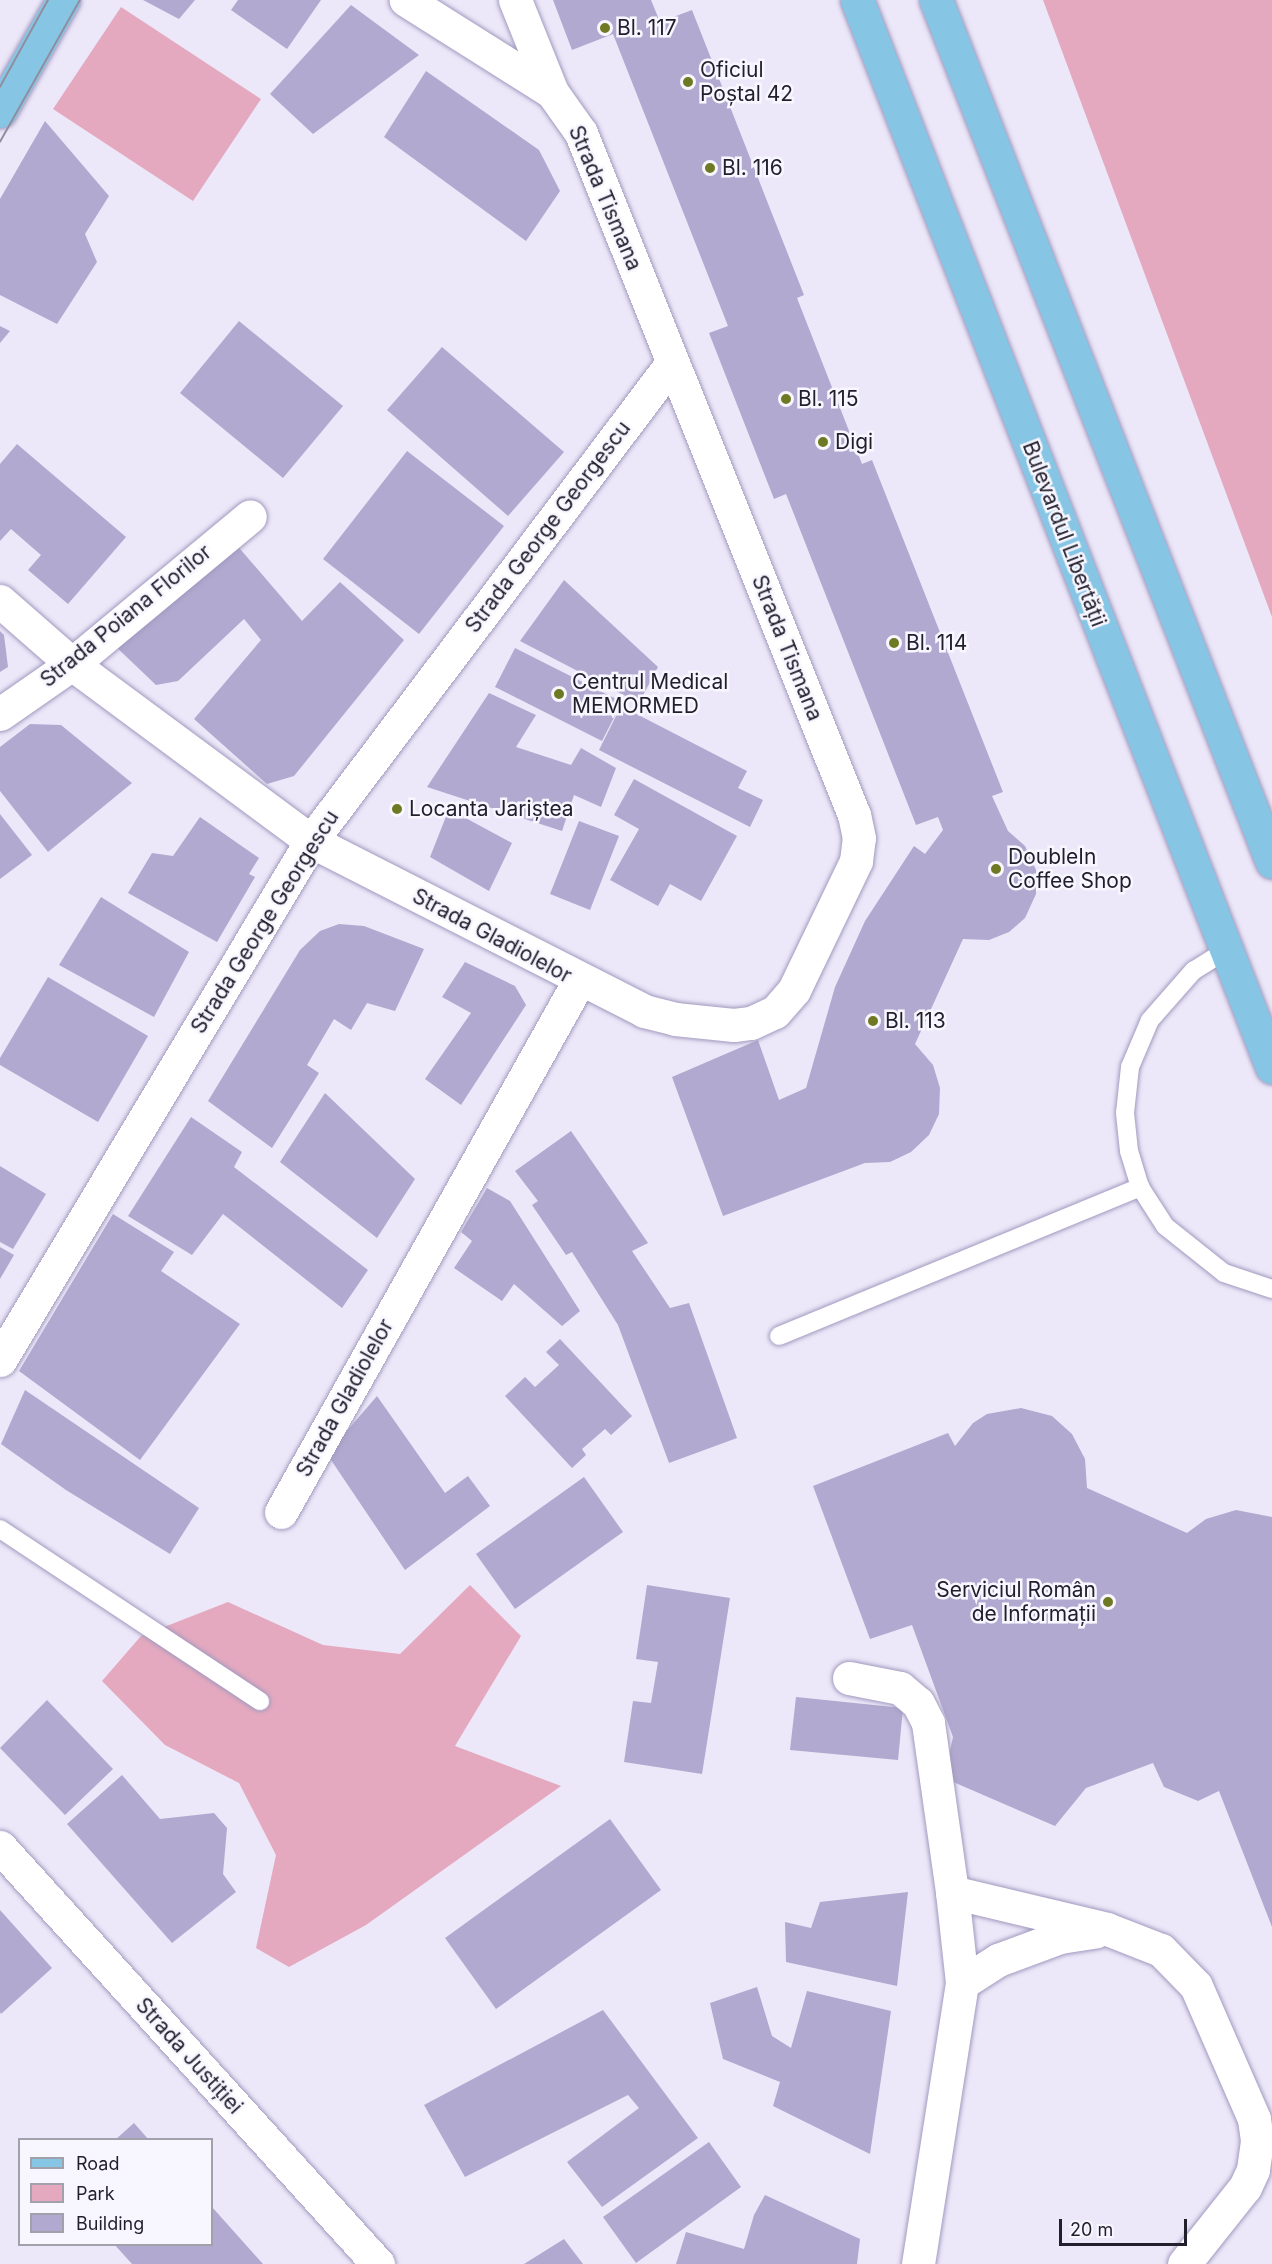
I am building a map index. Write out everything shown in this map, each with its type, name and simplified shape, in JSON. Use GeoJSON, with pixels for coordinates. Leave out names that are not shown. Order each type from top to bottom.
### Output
{"type":"FeatureCollection","features":[{"type":"Feature","properties":{"kind":"main road"},"geometry":{"type":"LineString","coordinates":[[0,111],[63,0]]}},
{"type":"Feature","properties":{"kind":"main road","name":"Bulevardul Libertății"},"geometry":{"type":"LineString","coordinates":[[857,0],[1272,1067]]}},
{"type":"Feature","properties":{"kind":"main road"},"geometry":{"type":"LineString","coordinates":[[936,0],[1272,862]]}},
{"type":"Feature","properties":{"kind":"street","name":"Strada Tismana"},"geometry":{"type":"LineString","coordinates":[[406,0],[552,92]]}},
{"type":"Feature","properties":{"kind":"street","name":"Strada Tismana"},"geometry":{"type":"LineString","coordinates":[[514,0],[552,92],[590,152],[672,363],[854,815],[859,838],[856,861],[794,990],[784,1004],[764,1018],[734,1025],[660,1016],[580,979]]}},
{"type":"Feature","properties":{"kind":"street","name":"Strada George Georgescu"},"geometry":{"type":"LineString","coordinates":[[0,1360],[311,841],[672,363]]}},
{"type":"Feature","properties":{"kind":"street","name":"Strada Poiana Florilor"},"geometry":{"type":"LineString","coordinates":[[0,714],[72,664],[250,516]]}},
{"type":"Feature","properties":{"kind":"street","name":"Strada Gladiolelor"},"geometry":{"type":"LineString","coordinates":[[0,601],[72,664],[311,841],[580,979],[281,1512]]}},
{"type":"Feature","properties":{"kind":"street"},"geometry":{"type":"LineString","coordinates":[[849,1678],[900,1688],[918,1703],[928,1723],[952,1892],[962,1983],[918,2264]]}},
{"type":"Feature","properties":{"kind":"street","name":"Strada Justiției"},"geometry":{"type":"LineString","coordinates":[[0,1847],[378,2264]]}},
{"type":"Feature","properties":{"kind":"street"},"geometry":{"type":"LineString","coordinates":[[952,1892],[1107,1929],[1161,1950],[1196,1986],[1254,2119],[1257,2141],[1253,2170],[1245,2187],[1184,2264]]}},
{"type":"Feature","properties":{"kind":"street"},"geometry":{"type":"LineString","coordinates":[[962,1983],[998,1960],[1060,1937],[1107,1929]]}},
{"type":"Feature","properties":{"kind":"lane"},"geometry":{"type":"LineString","coordinates":[[1225,951],[1194,970],[1168,995],[1150,1020],[1130,1067],[1125,1113],[1129,1151],[1140,1187],[1165,1226],[1195,1253],[1224,1273],[1272,1289]]}},
{"type":"Feature","properties":{"kind":"lane"},"geometry":{"type":"LineString","coordinates":[[779,1336],[1140,1187]]}},
{"type":"Feature","properties":{"kind":"lane"},"geometry":{"type":"LineString","coordinates":[[0,1529],[260,1701]]}},
{"type":"Feature","properties":{"kind":"green space"},"geometry":{"type":"Polygon","coordinates":[[[1043,0],[1272,0],[1272,617],[1043,0]]]}},
{"type":"Feature","properties":{"kind":"green space"},"geometry":{"type":"Polygon","coordinates":[[[121,7],[261,99],[193,201],[53,109],[121,7]]]}},
{"type":"Feature","properties":{"kind":"green space"},"geometry":{"type":"Polygon","coordinates":[[[470,1585],[521,1636],[455,1746],[561,1786],[366,1925],[289,1967],[256,1948],[276,1855],[239,1783],[165,1745],[102,1681],[141,1636],[228,1602],[323,1645],[400,1654],[470,1585]]]}},
{"type":"Feature","properties":{"kind":"building"},"geometry":{"type":"Polygon","coordinates":[[[143,0],[195,0],[179,19],[143,0]]]}},
{"type":"Feature","properties":{"kind":"building"},"geometry":{"type":"Polygon","coordinates":[[[238,0],[321,0],[287,49],[231,10],[238,0]]]}},
{"type":"Feature","properties":{"kind":"building"},"geometry":{"type":"Polygon","coordinates":[[[553,0],[651,0],[660,22],[692,10],[804,295],[797,298],[862,464],[872,460],[1003,792],[992,796],[1008,831],[1025,846],[1036,870],[1036,894],[1025,918],[1009,932],[989,940],[963,939],[915,1044],[933,1065],[940,1088],[939,1114],[929,1135],[911,1152],[890,1162],[865,1163],[723,1216],[672,1077],[758,1040],[779,1100],[806,1088],[835,987],[865,921],[914,846],[925,854],[943,830],[938,817],[916,825],[786,494],[774,499],[709,333],[728,326],[613,34],[572,50],[553,0]]]}},
{"type":"Feature","properties":{"kind":"building"},"geometry":{"type":"Polygon","coordinates":[[[351,5],[419,55],[313,134],[270,94],[351,5]]]}},
{"type":"Feature","properties":{"kind":"building"},"geometry":{"type":"Polygon","coordinates":[[[426,71],[539,150],[560,191],[526,241],[384,137],[426,71]]]}},
{"type":"Feature","properties":{"kind":"building"},"geometry":{"type":"Polygon","coordinates":[[[45,121],[109,196],[85,234],[97,262],[57,324],[0,295],[0,199],[45,121]]]}},
{"type":"Feature","properties":{"kind":"building"},"geometry":{"type":"Polygon","coordinates":[[[239,321],[343,406],[283,478],[180,393],[239,321]]]}},
{"type":"Feature","properties":{"kind":"building"},"geometry":{"type":"Polygon","coordinates":[[[0,326],[10,331],[0,343],[0,326]]]}},
{"type":"Feature","properties":{"kind":"building"},"geometry":{"type":"Polygon","coordinates":[[[442,347],[564,452],[508,516],[387,410],[442,347]]]}},
{"type":"Feature","properties":{"kind":"building"},"geometry":{"type":"Polygon","coordinates":[[[17,444],[126,537],[68,604],[28,570],[41,555],[11,529],[0,541],[0,464],[17,444]]]}},
{"type":"Feature","properties":{"kind":"building"},"geometry":{"type":"Polygon","coordinates":[[[407,451],[504,526],[419,634],[323,559],[407,451]]]}},
{"type":"Feature","properties":{"kind":"building"},"geometry":{"type":"Polygon","coordinates":[[[235,543],[302,621],[340,582],[404,640],[294,776],[267,784],[194,719],[261,640],[244,619],[178,681],[156,685],[112,643],[235,543]]]}},
{"type":"Feature","properties":{"kind":"building"},"geometry":{"type":"Polygon","coordinates":[[[564,580],[658,667],[639,703],[520,641],[564,580]]]}},
{"type":"Feature","properties":{"kind":"building"},"geometry":{"type":"Polygon","coordinates":[[[0,631],[4,635],[8,667],[0,672],[0,631]]]}},
{"type":"Feature","properties":{"kind":"building","name":"Centrul Medical MEMORMED"},"geometry":{"type":"Polygon","coordinates":[[[515,648],[622,702],[602,741],[495,687],[515,648]]]}},
{"type":"Feature","properties":{"kind":"building"},"geometry":{"type":"Polygon","coordinates":[[[489,693],[536,715],[516,747],[571,765],[581,748],[616,768],[601,807],[574,795],[562,831],[427,787],[489,693]]]}},
{"type":"Feature","properties":{"kind":"building"},"geometry":{"type":"Polygon","coordinates":[[[621,706],[747,771],[738,788],[763,800],[750,827],[599,750],[621,706]]]}},
{"type":"Feature","properties":{"kind":"building"},"geometry":{"type":"Polygon","coordinates":[[[30,724],[61,725],[132,783],[48,852],[0,791],[0,747],[30,724]]]}},
{"type":"Feature","properties":{"kind":"building"},"geometry":{"type":"Polygon","coordinates":[[[634,779],[737,836],[701,901],[670,884],[658,906],[610,880],[639,829],[614,815],[634,779]]]}},
{"type":"Feature","properties":{"kind":"building"},"geometry":{"type":"Polygon","coordinates":[[[449,809],[512,843],[489,891],[430,857],[449,809]]]}},
{"type":"Feature","properties":{"kind":"building"},"geometry":{"type":"Polygon","coordinates":[[[0,814],[32,855],[0,879],[0,814]]]}},
{"type":"Feature","properties":{"kind":"building"},"geometry":{"type":"Polygon","coordinates":[[[200,817],[259,858],[249,874],[255,877],[217,942],[128,893],[152,853],[173,856],[200,817]]]}},
{"type":"Feature","properties":{"kind":"building"},"geometry":{"type":"Polygon","coordinates":[[[579,821],[619,836],[590,910],[550,894],[579,821]]]}},
{"type":"Feature","properties":{"kind":"building"},"geometry":{"type":"Polygon","coordinates":[[[101,897],[189,952],[154,1017],[59,965],[101,897]]]}},
{"type":"Feature","properties":{"kind":"building"},"geometry":{"type":"Polygon","coordinates":[[[339,924],[364,926],[424,949],[395,1011],[367,1003],[351,1030],[334,1019],[307,1065],[319,1073],[272,1148],[208,1101],[300,950],[320,931],[339,924]]]}},
{"type":"Feature","properties":{"kind":"building"},"geometry":{"type":"Polygon","coordinates":[[[465,962],[515,986],[526,1005],[461,1105],[425,1079],[471,1013],[442,997],[465,962]]]}},
{"type":"Feature","properties":{"kind":"building"},"geometry":{"type":"Polygon","coordinates":[[[48,977],[148,1036],[98,1122],[0,1065],[0,1058],[48,977]]]}},
{"type":"Feature","properties":{"kind":"building"},"geometry":{"type":"Polygon","coordinates":[[[325,1093],[415,1179],[377,1238],[280,1162],[325,1093]]]}},
{"type":"Feature","properties":{"kind":"building"},"geometry":{"type":"Polygon","coordinates":[[[191,1117],[242,1152],[234,1167],[368,1270],[342,1308],[223,1214],[192,1255],[128,1216],[191,1117]]]}},
{"type":"Feature","properties":{"kind":"building"},"geometry":{"type":"Polygon","coordinates":[[[571,1131],[648,1243],[632,1251],[670,1308],[689,1303],[737,1438],[669,1463],[618,1325],[572,1252],[566,1255],[532,1205],[538,1201],[515,1171],[571,1131]]]}},
{"type":"Feature","properties":{"kind":"building"},"geometry":{"type":"Polygon","coordinates":[[[0,1166],[46,1194],[13,1249],[0,1242],[0,1166]]]}},
{"type":"Feature","properties":{"kind":"building"},"geometry":{"type":"Polygon","coordinates":[[[487,1188],[510,1201],[580,1311],[562,1326],[514,1284],[502,1301],[454,1268],[472,1241],[461,1232],[487,1188]]]}},
{"type":"Feature","properties":{"kind":"building"},"geometry":{"type":"Polygon","coordinates":[[[113,1214],[174,1252],[161,1271],[240,1324],[140,1460],[19,1371],[113,1214]]]}},
{"type":"Feature","properties":{"kind":"building"},"geometry":{"type":"Polygon","coordinates":[[[0,1247],[14,1255],[0,1279],[0,1247]]]}},
{"type":"Feature","properties":{"kind":"building"},"geometry":{"type":"Polygon","coordinates":[[[560,1339],[632,1416],[611,1435],[605,1429],[582,1449],[586,1455],[572,1468],[505,1396],[525,1377],[535,1387],[559,1365],[546,1352],[560,1339]]]}},
{"type":"Feature","properties":{"kind":"building"},"geometry":{"type":"Polygon","coordinates":[[[25,1390],[199,1508],[170,1554],[66,1490],[1,1444],[25,1390]]]}},
{"type":"Feature","properties":{"kind":"building"},"geometry":{"type":"Polygon","coordinates":[[[377,1396],[445,1493],[468,1476],[490,1506],[405,1570],[327,1454],[377,1396]]]}},
{"type":"Feature","properties":{"kind":"building"},"geometry":{"type":"Polygon","coordinates":[[[1021,1408],[1052,1416],[1072,1434],[1085,1459],[1087,1488],[1187,1533],[1206,1519],[1236,1510],[1272,1517],[1272,1927],[1219,1791],[1198,1801],[1164,1787],[1153,1763],[1086,1788],[1055,1826],[944,1778],[953,1737],[912,1625],[870,1639],[813,1486],[948,1433],[955,1446],[973,1423],[987,1414],[1021,1408]]]}},
{"type":"Feature","properties":{"kind":"building"},"geometry":{"type":"Polygon","coordinates":[[[584,1477],[623,1532],[515,1609],[476,1554],[584,1477]]]}},
{"type":"Feature","properties":{"kind":"building"},"geometry":{"type":"Polygon","coordinates":[[[647,1585],[730,1598],[702,1774],[624,1762],[633,1701],[651,1703],[658,1662],[636,1659],[647,1585]]]}},
{"type":"Feature","properties":{"kind":"building"},"geometry":{"type":"Polygon","coordinates":[[[796,1697],[903,1708],[898,1760],[790,1750],[796,1697]]]}},
{"type":"Feature","properties":{"kind":"building"},"geometry":{"type":"Polygon","coordinates":[[[47,1700],[113,1769],[65,1815],[0,1748],[47,1700]]]}},
{"type":"Feature","properties":{"kind":"building"},"geometry":{"type":"Polygon","coordinates":[[[122,1775],[160,1819],[214,1813],[227,1828],[223,1874],[236,1892],[172,1943],[67,1824],[122,1775]]]}},
{"type":"Feature","properties":{"kind":"building"},"geometry":{"type":"Polygon","coordinates":[[[610,1819],[661,1890],[496,2009],[445,1938],[610,1819]]]}},
{"type":"Feature","properties":{"kind":"building"},"geometry":{"type":"Polygon","coordinates":[[[908,1892],[897,1986],[786,1962],[785,1922],[811,1928],[820,1902],[908,1892]]]}},
{"type":"Feature","properties":{"kind":"building"},"geometry":{"type":"Polygon","coordinates":[[[0,1910],[52,1968],[1,2014],[0,2012],[0,1910]]]}},
{"type":"Feature","properties":{"kind":"building"},"geometry":{"type":"Polygon","coordinates":[[[757,1987],[772,2036],[791,2048],[807,1991],[891,2011],[870,2154],[773,2106],[780,2082],[723,2059],[710,2003],[757,1987]]]}},
{"type":"Feature","properties":{"kind":"building"},"geometry":{"type":"Polygon","coordinates":[[[603,2010],[698,2138],[602,2207],[567,2162],[639,2108],[628,2095],[465,2177],[424,2105],[603,2010]]]}},
{"type":"Feature","properties":{"kind":"building"},"geometry":{"type":"Polygon","coordinates":[[[134,2123],[147,2138],[117,2138],[134,2123]]]}},
{"type":"Feature","properties":{"kind":"building"},"geometry":{"type":"Polygon","coordinates":[[[709,2142],[741,2187],[636,2263],[603,2217],[709,2142]]]}},
{"type":"Feature","properties":{"kind":"building"},"geometry":{"type":"Polygon","coordinates":[[[765,2195],[860,2239],[857,2264],[676,2264],[686,2232],[744,2249],[754,2215],[765,2195]]]}},
{"type":"Feature","properties":{"kind":"building"},"geometry":{"type":"Polygon","coordinates":[[[213,2208],[263,2264],[132,2264],[116,2246],[213,2246],[213,2208]]]}},
{"type":"Feature","properties":{"kind":"building"},"geometry":{"type":"Polygon","coordinates":[[[564,2239],[583,2264],[524,2264],[564,2239]]]}},
{"type":"Feature","properties":{"kind":"tram line"},"geometry":{"type":"LineString","coordinates":[[0,87],[48,0]]}},
{"type":"Feature","properties":{"kind":"tram line"},"geometry":{"type":"LineString","coordinates":[[0,142],[80,0]]}},
{"type":"Feature","properties":{"kind":"place","name":"Bl. 117"},"geometry":{"type":"Point","coordinates":[605,28]}},
{"type":"Feature","properties":{"kind":"place","name":"Oficiul Poștal 42"},"geometry":{"type":"Point","coordinates":[688,82]}},
{"type":"Feature","properties":{"kind":"place","name":"Bl. 116"},"geometry":{"type":"Point","coordinates":[710,168]}},
{"type":"Feature","properties":{"kind":"place","name":"Bl. 115"},"geometry":{"type":"Point","coordinates":[786,399]}},
{"type":"Feature","properties":{"kind":"place","name":"Digi"},"geometry":{"type":"Point","coordinates":[823,442]}},
{"type":"Feature","properties":{"kind":"place","name":"Bl. 114"},"geometry":{"type":"Point","coordinates":[894,643]}},
{"type":"Feature","properties":{"kind":"place","name":"Centrul Medical MEMORMED"},"geometry":{"type":"Point","coordinates":[559,694]}},
{"type":"Feature","properties":{"kind":"place","name":"Locanta Jariștea"},"geometry":{"type":"Point","coordinates":[397,809]}},
{"type":"Feature","properties":{"kind":"place","name":"DoubleIn Coffee Shop"},"geometry":{"type":"Point","coordinates":[996,869]}},
{"type":"Feature","properties":{"kind":"place","name":"Bl. 113"},"geometry":{"type":"Point","coordinates":[873,1021]}},
{"type":"Feature","properties":{"kind":"place","name":"Serviciul Român de Informații"},"geometry":{"type":"Point","coordinates":[1108,1602]}}]}
